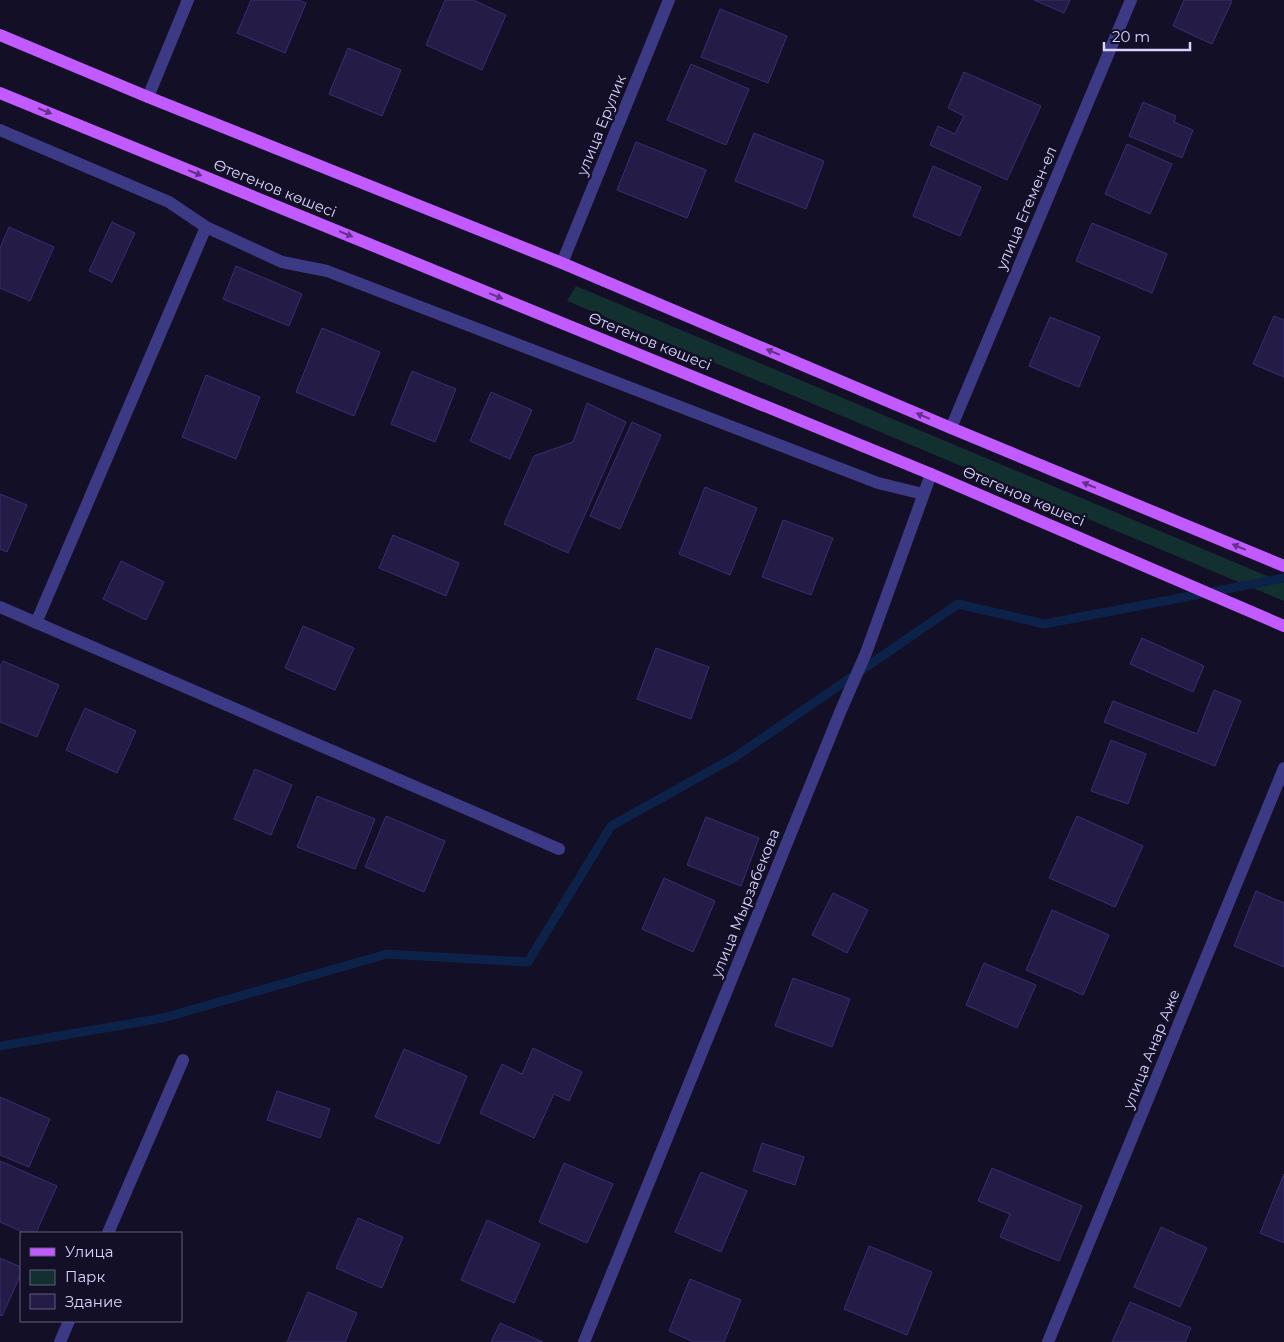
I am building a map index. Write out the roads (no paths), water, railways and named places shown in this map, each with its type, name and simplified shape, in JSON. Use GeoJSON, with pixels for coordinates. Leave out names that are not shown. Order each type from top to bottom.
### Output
{"type":"FeatureCollection","features":[{"type":"Feature","properties":{"kind":"main road"},"geometry":{"type":"LineString","coordinates":[[0,36],[562,263],[951,428],[1284,566]]}},
{"type":"Feature","properties":{"kind":"main road","name":"Өтегенов көшесі"},"geometry":{"type":"LineString","coordinates":[[0,93],[932,474],[1284,626]]}},
{"type":"Feature","properties":{"kind":"street"},"geometry":{"type":"LineString","coordinates":[[148,97],[188,0]]}},
{"type":"Feature","properties":{"kind":"street","name":"улица Ерулик"},"geometry":{"type":"LineString","coordinates":[[562,263],[669,0]]}},
{"type":"Feature","properties":{"kind":"street","name":"улица Егемен-ел"},"geometry":{"type":"LineString","coordinates":[[951,428],[1131,0]]}},
{"type":"Feature","properties":{"kind":"street"},"geometry":{"type":"LineString","coordinates":[[0,130],[169,202],[206,227],[282,262],[328,270],[878,483],[924,494]]}},
{"type":"Feature","properties":{"kind":"street"},"geometry":{"type":"LineString","coordinates":[[36,623],[206,227]]}},
{"type":"Feature","properties":{"kind":"street","name":"улица Мырзабекова"},"geometry":{"type":"LineString","coordinates":[[584,1342],[841,710],[866,653],[932,474]]}},
{"type":"Feature","properties":{"kind":"street"},"geometry":{"type":"LineString","coordinates":[[0,607],[559,849]]}},
{"type":"Feature","properties":{"kind":"street","name":"улица Анар Аже"},"geometry":{"type":"LineString","coordinates":[[1048,1342],[1284,768]]}},
{"type":"Feature","properties":{"kind":"street"},"geometry":{"type":"LineString","coordinates":[[108,1232],[183,1060]]}},
{"type":"Feature","properties":{"kind":"street"},"geometry":{"type":"LineString","coordinates":[[60,1342],[70,1322]]}},
{"type":"Feature","properties":{"kind":"waterway"},"geometry":{"type":"LineString","coordinates":[[0,1046],[163,1018],[387,954],[528,962],[611,826],[735,757],[958,604],[1044,624],[1284,578]]}}]}
